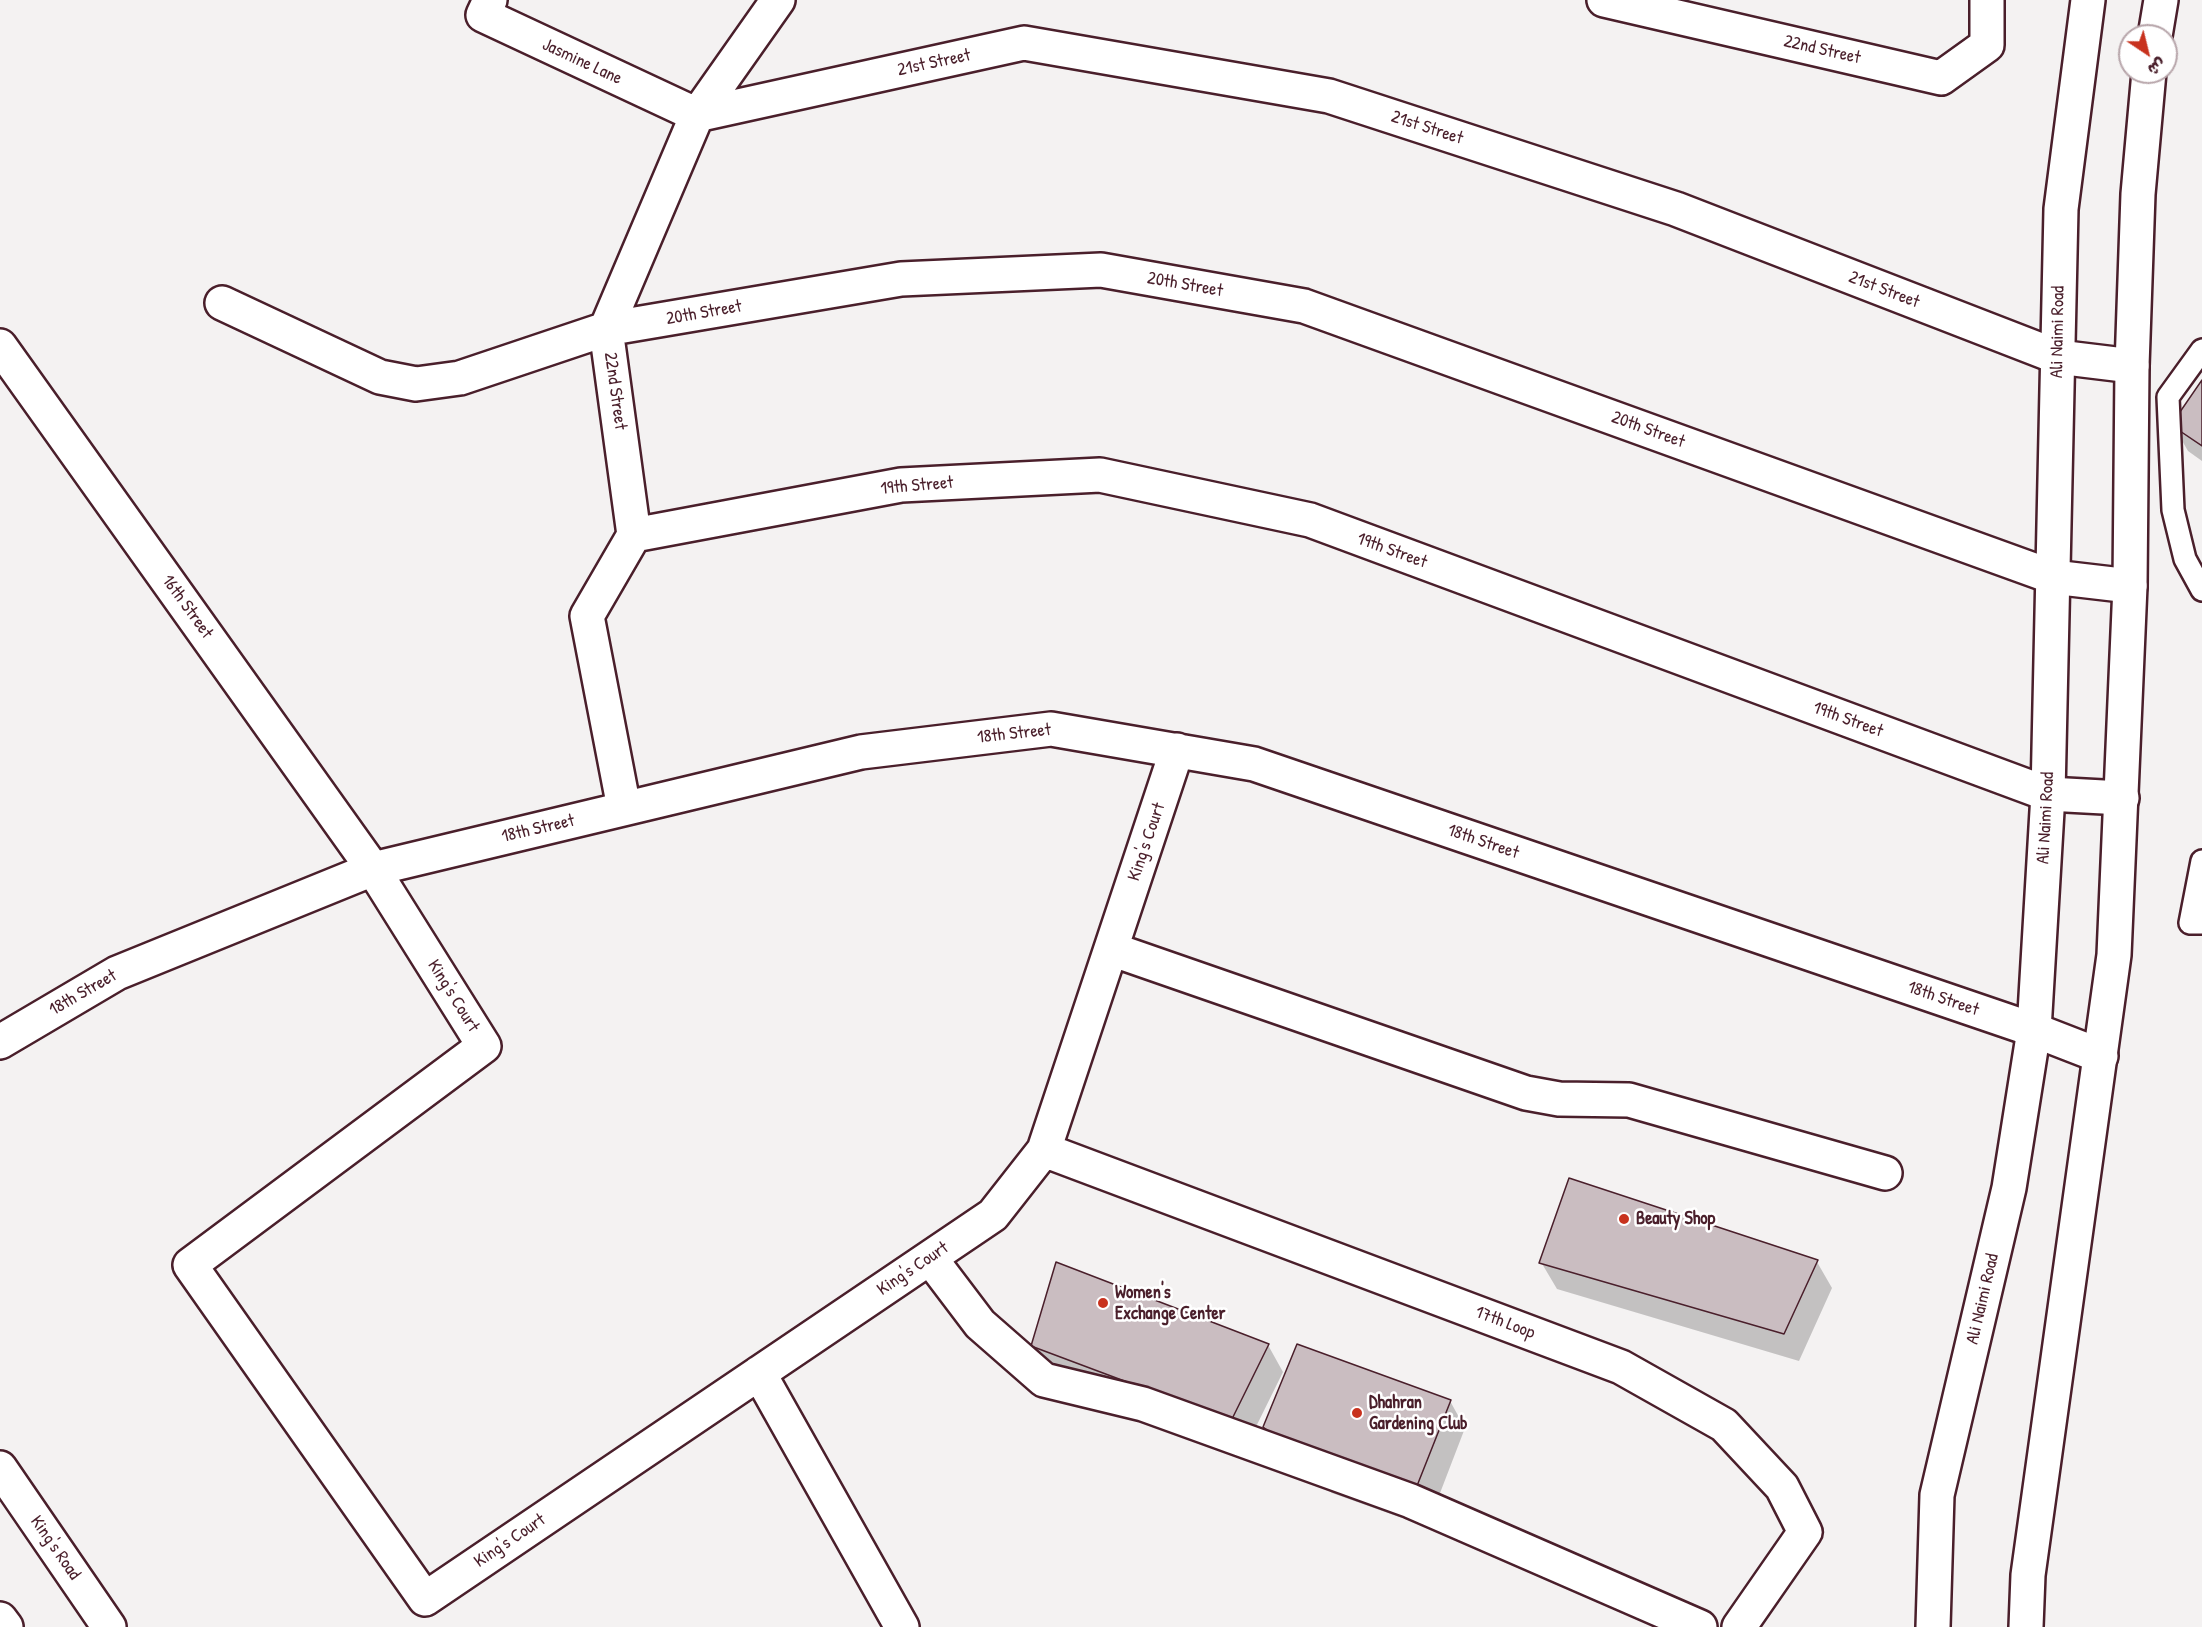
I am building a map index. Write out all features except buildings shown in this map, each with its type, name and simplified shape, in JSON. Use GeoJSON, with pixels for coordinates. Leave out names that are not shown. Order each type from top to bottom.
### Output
{"type":"FeatureCollection","features":[{"type":"Feature","properties":{"kind":"street","name":"Jasmine Lane"},"geometry":{"type":"LineString","coordinates":[[490,0],[483,15],[697,116]]}},
{"type":"Feature","properties":{"kind":"street","name":"22nd Street"},"geometry":{"type":"LineString","coordinates":[[634,535],[606,329],[697,116],[778,0]]}},
{"type":"Feature","properties":{"kind":"street","name":"22nd Street"},"geometry":{"type":"LineString","coordinates":[[1604,0],[1941,78],[1987,45],[1987,0]]}},
{"type":"Feature","properties":{"kind":"street","name":"Ali Naimi Road"},"geometry":{"type":"LineString","coordinates":[[1933,1627],[1937,1495],[2009,1188],[2034,1030],[2048,794],[2061,209],[2088,0]]}},
{"type":"Feature","properties":{"kind":"street"},"geometry":{"type":"LineString","coordinates":[[2157,24],[2161,0]]}},
{"type":"Feature","properties":{"kind":"street","name":"21st Street"},"geometry":{"type":"LineString","coordinates":[[697,116],[1024,44],[1329,96],[1676,208],[2058,357],[2132,366]]}},
{"type":"Feature","properties":{"kind":"street"},"geometry":{"type":"LineString","coordinates":[[2026,1627],[2028,1575],[2114,955],[2130,586],[2132,366],[2138,194],[2148,84]]}},
{"type":"Feature","properties":{"kind":"street","name":"20th Street"},"geometry":{"type":"LineString","coordinates":[[222,303],[380,377],[416,384],[460,378],[606,329],[901,279],[1101,270],[1304,306],[2053,577],[2130,586]]}},
{"type":"Feature","properties":{"kind":"street","name":"16th Street"},"geometry":{"type":"LineString","coordinates":[[0,346],[373,868]]}},
{"type":"Feature","properties":{"kind":"street","name":"19th Street"},"geometry":{"type":"LineString","coordinates":[[634,535],[901,485],[1100,475],[1310,520],[2048,794],[2122,798]]}},
{"type":"Feature","properties":{"kind":"street"},"geometry":{"type":"LineString","coordinates":[[624,808],[587,616],[634,535]]}},
{"type":"Feature","properties":{"kind":"street","name":"18th Street"},"geometry":{"type":"LineString","coordinates":[[0,1042],[117,973],[373,868],[861,752],[1051,729],[1254,764],[2034,1030],[2101,1056]]}},
{"type":"Feature","properties":{"kind":"street","name":"King's Court"},"geometry":{"type":"LineString","coordinates":[[373,868],[484,1046],[190,1264],[425,1599],[993,1215],[1044,1150],[1177,750]]}},
{"type":"Feature","properties":{"kind":"street"},"geometry":{"type":"LineString","coordinates":[[1111,949],[1526,1093],[1559,1099],[1629,1100],[1886,1173]]}},
{"type":"Feature","properties":{"kind":"street","name":"17th Loop"},"geometry":{"type":"LineString","coordinates":[[1044,1150],[1621,1367],[1724,1425],[1782,1487],[1805,1532],[1739,1627]]}},
{"type":"Feature","properties":{"kind":"street"},"geometry":{"type":"LineString","coordinates":[[930,1258],[980,1324],[1044,1380],[1143,1404],[1411,1501],[1700,1627]]}},
{"type":"Feature","properties":{"kind":"street"},"geometry":{"type":"LineString","coordinates":[[759,1374],[902,1627]]}},
{"type":"Feature","properties":{"kind":"street","name":"King's Road"},"geometry":{"type":"LineString","coordinates":[[0,1468],[109,1627]]}},
{"type":"Feature","properties":{"kind":"street"},"geometry":{"type":"LineString","coordinates":[[0,1619],[6,1627]]}},
{"type":"Feature","properties":{"kind":"lane"},"geometry":{"type":"LineString","coordinates":[[2202,350],[2168,397],[2173,510],[2185,559],[2202,590]]}},
{"type":"Feature","properties":{"kind":"lane"},"geometry":{"type":"LineString","coordinates":[[2202,861],[2190,923],[2202,923]]}},
{"type":"Feature","properties":{"kind":"place","name":"Beauty Shop"},"geometry":{"type":"Point","coordinates":[1624,1219]}},
{"type":"Feature","properties":{"kind":"place","name":"Women's Exchange Center"},"geometry":{"type":"Point","coordinates":[1103,1303]}},
{"type":"Feature","properties":{"kind":"place","name":"Dhahran Gardening Club"},"geometry":{"type":"Point","coordinates":[1357,1413]}}]}
